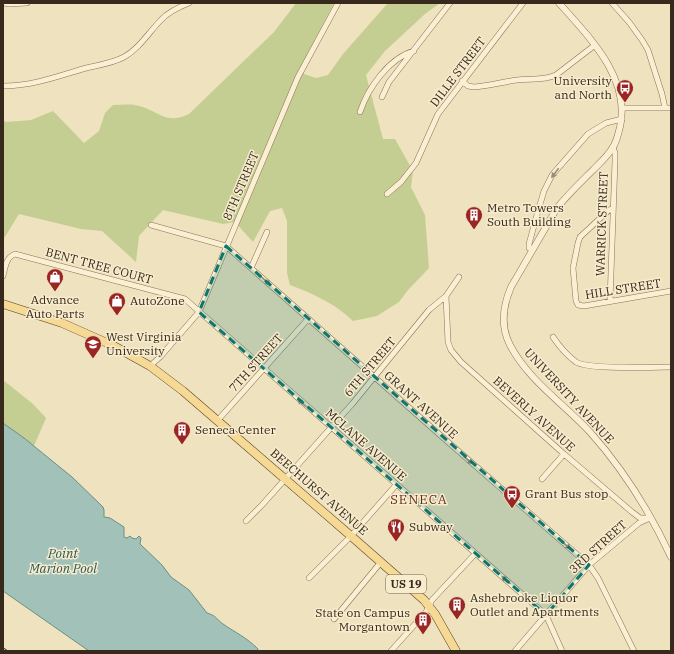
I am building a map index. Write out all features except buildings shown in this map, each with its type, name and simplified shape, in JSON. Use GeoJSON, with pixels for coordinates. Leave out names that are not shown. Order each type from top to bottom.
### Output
{"type":"FeatureCollection","features":[{"type":"Feature","properties":{"kind":"main road","name":"US 19"},"geometry":{"type":"LineString","coordinates":[[3,304],[38,314],[87,333],[150,366]]}},
{"type":"Feature","properties":{"kind":"main road","name":"BEECHURST AVENUE"},"geometry":{"type":"LineString","coordinates":[[150,366],[195,400],[381,562],[429,606],[456,651]]}},
{"type":"Feature","properties":{"kind":"street"},"geometry":{"type":"LineString","coordinates":[[4,3],[27,3]]}},
{"type":"Feature","properties":{"kind":"street"},"geometry":{"type":"LineString","coordinates":[[3,86],[43,81],[124,57],[143,40],[162,18],[172,11],[189,3]]}},
{"type":"Feature","properties":{"kind":"street","name":"8TH STREET"},"geometry":{"type":"LineString","coordinates":[[150,366],[160,357],[199,312],[298,77],[338,3]]}},
{"type":"Feature","properties":{"kind":"street"},"geometry":{"type":"LineString","coordinates":[[382,96],[389,82],[450,3]]}},
{"type":"Feature","properties":{"kind":"street","name":"DILLE STREET"},"geometry":{"type":"LineString","coordinates":[[387,194],[401,182],[416,163],[438,114],[523,3]]}},
{"type":"Feature","properties":{"kind":"street","name":"UNIVERSITY AVENUE"},"geometry":{"type":"LineString","coordinates":[[559,3],[595,45],[605,60],[617,84],[621,97],[622,119],[613,147],[602,161],[557,208],[511,286],[505,299],[503,315],[504,329],[509,345],[526,369],[590,432],[622,471],[651,518],[671,557]]}},
{"type":"Feature","properties":{"kind":"street"},"geometry":{"type":"LineString","coordinates":[[612,3],[642,40],[648,50],[665,108]]}},
{"type":"Feature","properties":{"kind":"street"},"geometry":{"type":"LineString","coordinates":[[462,81],[468,86],[474,87],[522,79],[551,78],[595,45]]}},
{"type":"Feature","properties":{"kind":"street"},"geometry":{"type":"LineString","coordinates":[[360,112],[367,93],[379,76],[407,53],[414,50]]}},
{"type":"Feature","properties":{"kind":"street"},"geometry":{"type":"LineString","coordinates":[[622,108],[671,108]]}},
{"type":"Feature","properties":{"kind":"street"},"geometry":{"type":"LineString","coordinates":[[532,250],[529,248],[528,244],[544,191],[552,175],[588,134],[606,123],[622,119]]}},
{"type":"Feature","properties":{"kind":"street","name":"WARRICK STREET"},"geometry":{"type":"LineString","coordinates":[[610,301],[615,153],[613,147]]}},
{"type":"Feature","properties":{"kind":"street","name":"HILL STREET"},"geometry":{"type":"LineString","coordinates":[[613,209],[609,210],[585,232],[578,243],[573,268],[574,295],[578,305],[584,306],[671,291]]}},
{"type":"Feature","properties":{"kind":"street","name":"GRANT AVENUE"},"geometry":{"type":"LineString","coordinates":[[151,225],[226,246],[590,565],[598,578],[634,651]]}},
{"type":"Feature","properties":{"kind":"street"},"geometry":{"type":"LineString","coordinates":[[251,268],[267,232]]}},
{"type":"Feature","properties":{"kind":"street","name":"BENT TREE COURT"},"geometry":{"type":"LineString","coordinates":[[3,276],[8,260],[15,254],[185,299],[199,312]]}},
{"type":"Feature","properties":{"kind":"street","name":"6TH STREET"},"geometry":{"type":"LineString","coordinates":[[246,521],[353,403],[429,310],[446,296],[460,277]]}},
{"type":"Feature","properties":{"kind":"street","name":"BEVERLY AVENUE"},"geometry":{"type":"LineString","coordinates":[[446,296],[446,327],[448,342],[451,350],[461,362],[564,454],[640,518],[651,518]]}},
{"type":"Feature","properties":{"kind":"street","name":"MCLANE AVENUE"},"geometry":{"type":"LineString","coordinates":[[199,312],[546,615],[562,651]]}},
{"type":"Feature","properties":{"kind":"street","name":"7TH STREET"},"geometry":{"type":"LineString","coordinates":[[218,420],[308,319]]}},
{"type":"Feature","properties":{"kind":"street"},"geometry":{"type":"LineString","coordinates":[[554,337],[557,343],[577,363],[603,367],[671,367]]}},
{"type":"Feature","properties":{"kind":"street"},"geometry":{"type":"LineString","coordinates":[[542,479],[564,454]]}},
{"type":"Feature","properties":{"kind":"street"},"geometry":{"type":"LineString","coordinates":[[309,578],[351,536],[396,485]]}},
{"type":"Feature","properties":{"kind":"street","name":"3RD STREET"},"geometry":{"type":"LineString","coordinates":[[515,651],[590,565],[640,523],[651,518]]}},
{"type":"Feature","properties":{"kind":"street"},"geometry":{"type":"LineString","coordinates":[[391,651],[426,612],[432,600],[476,554]]}},
{"type":"Feature","properties":{"kind":"street"},"geometry":{"type":"LineString","coordinates":[[334,618],[381,562]]}},
{"type":"Feature","properties":{"kind":"highlighted area"},"geometry":{"type":"Polygon","coordinates":[[[226,246],[589,565],[546,615],[199,312],[226,246]]]}},
{"type":"Feature","properties":{"kind":"green space"},"geometry":{"type":"Polygon","coordinates":[[[296,3],[334,3],[303,62],[304,74],[316,78],[328,75],[343,54],[388,3],[440,3],[425,14],[385,51],[366,75],[383,139],[395,139],[413,171],[411,187],[425,215],[429,268],[399,302],[377,316],[353,321],[339,309],[290,285],[287,273],[287,221],[282,208],[270,211],[253,242],[235,222],[223,224],[163,210],[139,236],[136,262],[102,231],[81,229],[19,214],[3,240],[3,121],[31,120],[53,111],[84,143],[99,131],[105,113],[113,105],[135,105],[143,107],[161,116],[173,118],[189,114],[274,32],[296,3]]]}},
{"type":"Feature","properties":{"kind":"green space"},"geometry":{"type":"Polygon","coordinates":[[[3,380],[33,404],[46,418],[34,446],[3,423],[3,380]]]}},
{"type":"Feature","properties":{"kind":"water","name":"Point Marion Pool"},"geometry":{"type":"Polygon","coordinates":[[[3,423],[72,477],[103,507],[104,517],[110,518],[124,527],[124,537],[127,538],[130,536],[136,539],[139,536],[141,538],[140,544],[162,565],[171,577],[189,590],[207,613],[215,616],[223,624],[241,635],[258,649],[258,651],[89,651],[3,591],[3,423]]]}},
{"type":"Feature","properties":{"kind":"place","name":"University and North"},"geometry":{"type":"Point","coordinates":[625,103]}},
{"type":"Feature","properties":{"kind":"place","name":"Metro Towers South Building"},"geometry":{"type":"Point","coordinates":[474,230]}},
{"type":"Feature","properties":{"kind":"place","name":"Advance Auto Parts"},"geometry":{"type":"Point","coordinates":[55,292]}},
{"type":"Feature","properties":{"kind":"place","name":"AutoZone"},"geometry":{"type":"Point","coordinates":[117,316]}},
{"type":"Feature","properties":{"kind":"place","name":"West Virginia University"},"geometry":{"type":"Point","coordinates":[93,359]}},
{"type":"Feature","properties":{"kind":"place","name":"Seneca Center"},"geometry":{"type":"Point","coordinates":[182,445]}},
{"type":"Feature","properties":{"kind":"place","name":"Grant Bus stop"},"geometry":{"type":"Point","coordinates":[512,509]}},
{"type":"Feature","properties":{"kind":"place","name":"Subway"},"geometry":{"type":"Point","coordinates":[396,542]}},
{"type":"Feature","properties":{"kind":"place","name":"Ashebrooke Liquor Outlet and Apartments"},"geometry":{"type":"Point","coordinates":[457,620]}},
{"type":"Feature","properties":{"kind":"place","name":"State on Campus Morgantown"},"geometry":{"type":"Point","coordinates":[423,635]}},
{"type":"Feature","properties":{"kind":"district","name":"SENECA"},"geometry":{"type":"Point","coordinates":[419,499]}}]}
